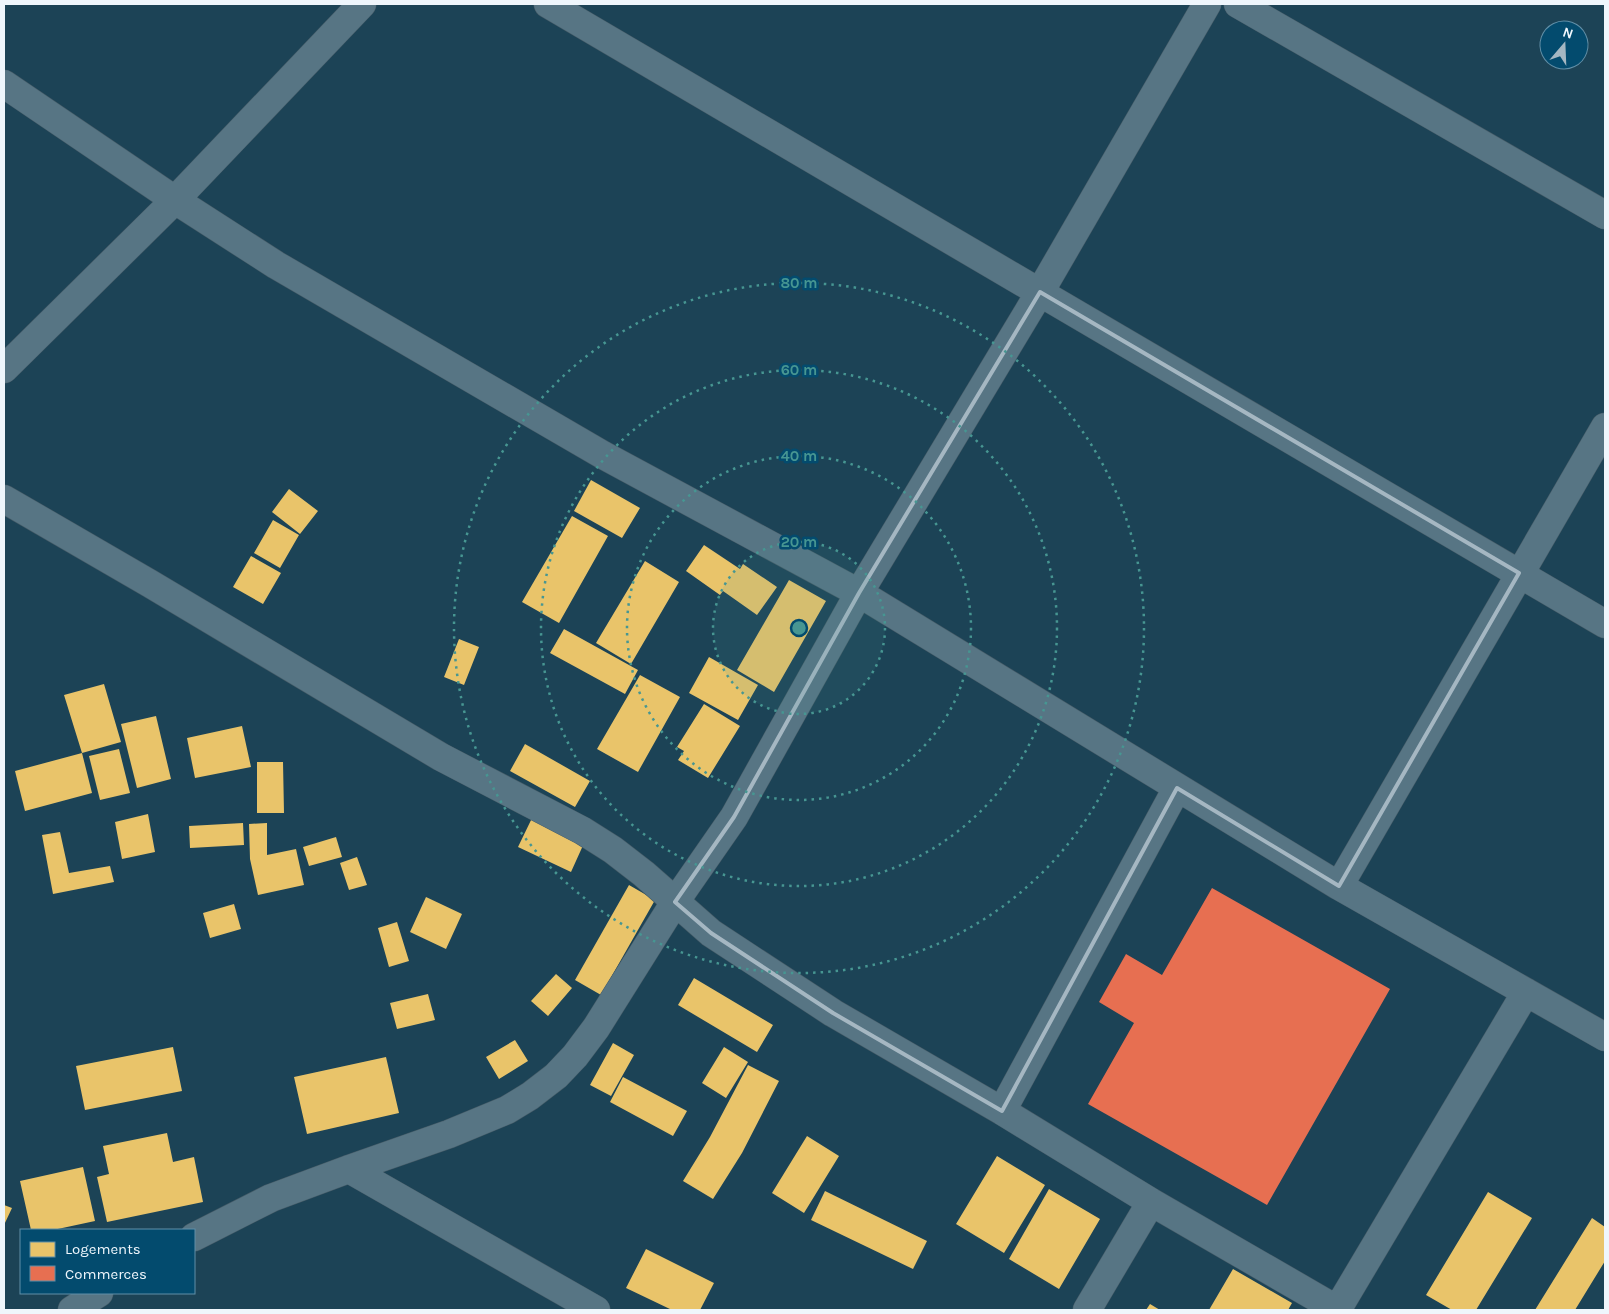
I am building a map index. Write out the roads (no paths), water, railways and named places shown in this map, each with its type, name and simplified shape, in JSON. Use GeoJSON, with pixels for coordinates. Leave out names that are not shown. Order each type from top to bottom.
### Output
{"type":"FeatureCollection","features":[{"type":"Feature","properties":{"kind":"street"},"geometry":{"type":"LineString","coordinates":[[4,369],[175,200],[362,4]]}},
{"type":"Feature","properties":{"kind":"street"},"geometry":{"type":"LineString","coordinates":[[548,4],[1605,624]]}},
{"type":"Feature","properties":{"kind":"street"},"geometry":{"type":"LineString","coordinates":[[195,1236],[271,1198],[498,1114],[530,1096],[556,1076],[575,1056],[596,1028],[675,902],[734,817],[859,593],[1040,292],[1207,4]]}},
{"type":"Feature","properties":{"kind":"street"},"geometry":{"type":"LineString","coordinates":[[1238,4],[1605,214]]}},
{"type":"Feature","properties":{"kind":"street"},"geometry":{"type":"LineString","coordinates":[[4,84],[175,200],[276,265],[603,455],[859,593],[1339,886],[1605,1037]]}},
{"type":"Feature","properties":{"kind":"street"},"geometry":{"type":"LineString","coordinates":[[1339,886],[1605,427]]}},
{"type":"Feature","properties":{"kind":"street"},"geometry":{"type":"LineString","coordinates":[[4,499],[190,607],[441,757],[583,832],[613,850],[644,874],[711,933],[833,1012],[1002,1111],[1151,1202],[1338,1310],[1526,992]]}},
{"type":"Feature","properties":{"kind":"street"},"geometry":{"type":"LineString","coordinates":[[1002,1111],[1177,788]]}},
{"type":"Feature","properties":{"kind":"street"},"geometry":{"type":"LineString","coordinates":[[349,1169],[596,1310]]}},
{"type":"Feature","properties":{"kind":"street"},"geometry":{"type":"LineString","coordinates":[[1087,1310],[1151,1202]]}},
{"type":"Feature","properties":{"kind":"street"},"geometry":{"type":"LineString","coordinates":[[72,1310],[97,1294]]}}]}
